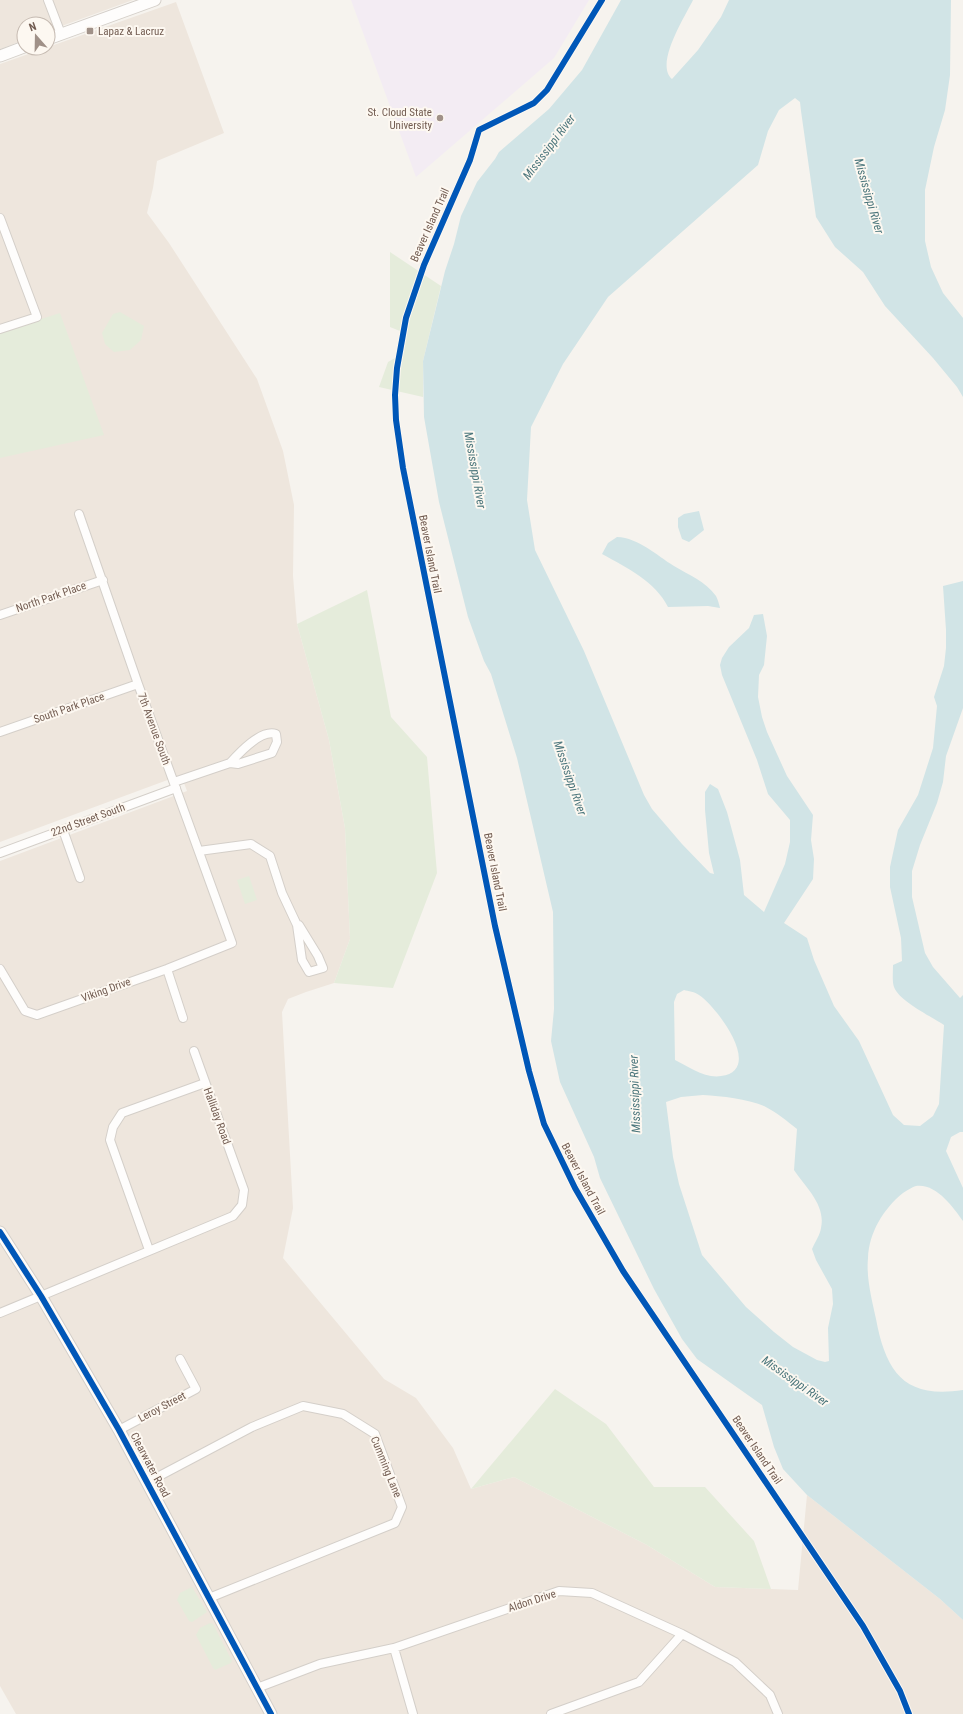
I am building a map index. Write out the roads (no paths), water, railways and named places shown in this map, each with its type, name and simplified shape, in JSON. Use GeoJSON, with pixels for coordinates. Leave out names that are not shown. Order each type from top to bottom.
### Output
{"type":"FeatureCollection","features":[{"type":"Feature","properties":{"kind":"street"},"geometry":{"type":"LineString","coordinates":[[48,0],[61,34]]}},
{"type":"Feature","properties":{"kind":"street"},"geometry":{"type":"LineString","coordinates":[[56,36],[154,0]]}},
{"type":"Feature","properties":{"kind":"street"},"geometry":{"type":"LineString","coordinates":[[0,56],[16,50]]}},
{"type":"Feature","properties":{"kind":"street"},"geometry":{"type":"LineString","coordinates":[[0,218],[37,317],[0,329]]}},
{"type":"Feature","properties":{"kind":"street","name":"7th Avenue South"},"geometry":{"type":"LineString","coordinates":[[79,514],[138,684],[232,943]]}},
{"type":"Feature","properties":{"kind":"street","name":"North Park Place"},"geometry":{"type":"LineString","coordinates":[[0,615],[103,580]]}},
{"type":"Feature","properties":{"kind":"street","name":"South Park Place"},"geometry":{"type":"LineString","coordinates":[[0,732],[138,684]]}},
{"type":"Feature","properties":{"kind":"street","name":"22nd Street South"},"geometry":{"type":"LineString","coordinates":[[0,853],[63,830],[230,763],[244,748],[256,740],[269,733],[276,734],[277,744],[272,753],[238,764],[230,763]]}},
{"type":"Feature","properties":{"kind":"street"},"geometry":{"type":"LineString","coordinates":[[63,830],[80,878]]}},
{"type":"Feature","properties":{"kind":"street"},"geometry":{"type":"LineString","coordinates":[[199,851],[251,844],[270,856],[282,893],[297,925],[318,956],[323,968],[309,972],[302,960],[297,925]]}},
{"type":"Feature","properties":{"kind":"street","name":"Viking Drive"},"geometry":{"type":"LineString","coordinates":[[0,969],[25,1011],[37,1015],[167,969],[232,943]]}},
{"type":"Feature","properties":{"kind":"street"},"geometry":{"type":"LineString","coordinates":[[167,969],[183,1018]]}},
{"type":"Feature","properties":{"kind":"street"},"geometry":{"type":"LineString","coordinates":[[194,1051],[205,1083]]}},
{"type":"Feature","properties":{"kind":"street","name":"Halliday Road"},"geometry":{"type":"LineString","coordinates":[[0,1313],[233,1216],[242,1205],[244,1190],[205,1083],[122,1113],[113,1127],[110,1140],[149,1250]]}},
{"type":"Feature","properties":{"kind":"street","name":"Clearwater Road"},"geometry":{"type":"LineString","coordinates":[[0,1232],[41,1296],[119,1430],[271,1714]]}},
{"type":"Feature","properties":{"kind":"street","name":"Leroy Street"},"geometry":{"type":"LineString","coordinates":[[119,1430],[196,1389],[180,1359]]}},
{"type":"Feature","properties":{"kind":"street","name":"Cumming Lane"},"geometry":{"type":"LineString","coordinates":[[148,1482],[252,1427],[302,1406],[344,1414],[375,1434],[402,1507],[395,1523],[209,1598]]}},
{"type":"Feature","properties":{"kind":"street","name":"Aldon Drive"},"geometry":{"type":"LineString","coordinates":[[257,1688],[320,1664],[394,1648],[559,1591],[592,1593],[682,1634],[735,1662],[770,1695],[778,1714]]}},
{"type":"Feature","properties":{"kind":"street"},"geometry":{"type":"LineString","coordinates":[[551,1714],[639,1682],[682,1634]]}},
{"type":"Feature","properties":{"kind":"street"},"geometry":{"type":"LineString","coordinates":[[394,1648],[413,1714]]}},
{"type":"Feature","properties":{"kind":"water","name":"Mississippi River"},"geometry":{"type":"Polygon","coordinates":[[[621,0],[693,0],[669,51],[667,72],[672,79],[698,50],[721,17],[729,0],[951,0],[950,75],[945,110],[934,147],[925,190],[925,241],[931,267],[943,293],[963,318],[963,397],[957,387],[933,358],[885,306],[863,272],[835,247],[816,217],[800,102],[795,98],[779,110],[768,131],[758,165],[608,297],[563,364],[531,427],[527,500],[535,550],[584,651],[644,795],[652,809],[682,844],[710,873],[714,874],[709,853],[705,792],[710,784],[718,789],[727,812],[740,860],[744,895],[764,912],[785,864],[790,842],[790,820],[768,794],[757,760],[722,675],[720,665],[722,658],[729,647],[749,628],[754,615],[763,614],[767,636],[764,665],[759,675],[758,697],[762,717],[767,732],[787,776],[813,815],[811,840],[814,859],[813,879],[784,923],[807,938],[814,960],[834,1006],[859,1041],[893,1115],[904,1125],[920,1126],[933,1116],[939,1104],[944,1025],[902,998],[894,987],[893,965],[902,961],[901,938],[890,887],[890,867],[898,830],[918,795],[933,748],[937,706],[934,697],[944,666],[946,648],[943,586],[963,581],[963,708],[946,756],[943,782],[937,803],[920,845],[912,871],[912,897],[925,953],[933,967],[960,998],[963,995],[963,1132],[951,1137],[946,1151],[963,1188],[963,1221],[949,1203],[937,1192],[923,1186],[913,1187],[903,1193],[889,1206],[878,1222],[869,1249],[868,1273],[880,1338],[892,1367],[901,1378],[912,1385],[926,1390],[943,1392],[963,1390],[963,1620],[940,1599],[807,1495],[783,1469],[774,1447],[762,1405],[697,1359],[682,1339],[654,1289],[600,1178],[594,1157],[560,1082],[551,1041],[554,1009],[553,912],[517,758],[491,674],[484,661],[468,617],[439,502],[424,417],[423,361],[445,271],[461,216],[477,182],[499,152],[549,109],[582,70],[621,0]],[[684,990],[677,994],[674,1002],[675,1060],[709,1076],[721,1076],[733,1071],[739,1062],[738,1051],[733,1037],[716,1011],[707,1001],[694,992],[684,990]],[[703,1095],[681,1097],[666,1102],[673,1157],[679,1184],[702,1255],[746,1307],[774,1332],[793,1347],[817,1360],[825,1362],[829,1361],[828,1328],[833,1304],[832,1289],[816,1260],[812,1249],[819,1236],[822,1220],[821,1212],[814,1197],[794,1170],[797,1129],[764,1106],[750,1101],[734,1098],[703,1095]]]}},
{"type":"Feature","properties":{"kind":"water"},"geometry":{"type":"Polygon","coordinates":[[[699,511],[704,530],[689,542],[682,539],[678,527],[678,518],[684,514],[699,511]]]}},
{"type":"Feature","properties":{"kind":"water"},"geometry":{"type":"Polygon","coordinates":[[[617,537],[633,540],[702,582],[716,596],[720,608],[708,606],[668,607],[656,590],[648,582],[602,554],[608,543],[617,537]]]}},
{"type":"Feature","properties":{"kind":"place","name":"Lapaz & Lacruz"},"geometry":{"type":"Point","coordinates":[90,31]}},
{"type":"Feature","properties":{"kind":"place","name":"St. Cloud State University"},"geometry":{"type":"Point","coordinates":[440,118]}}]}
